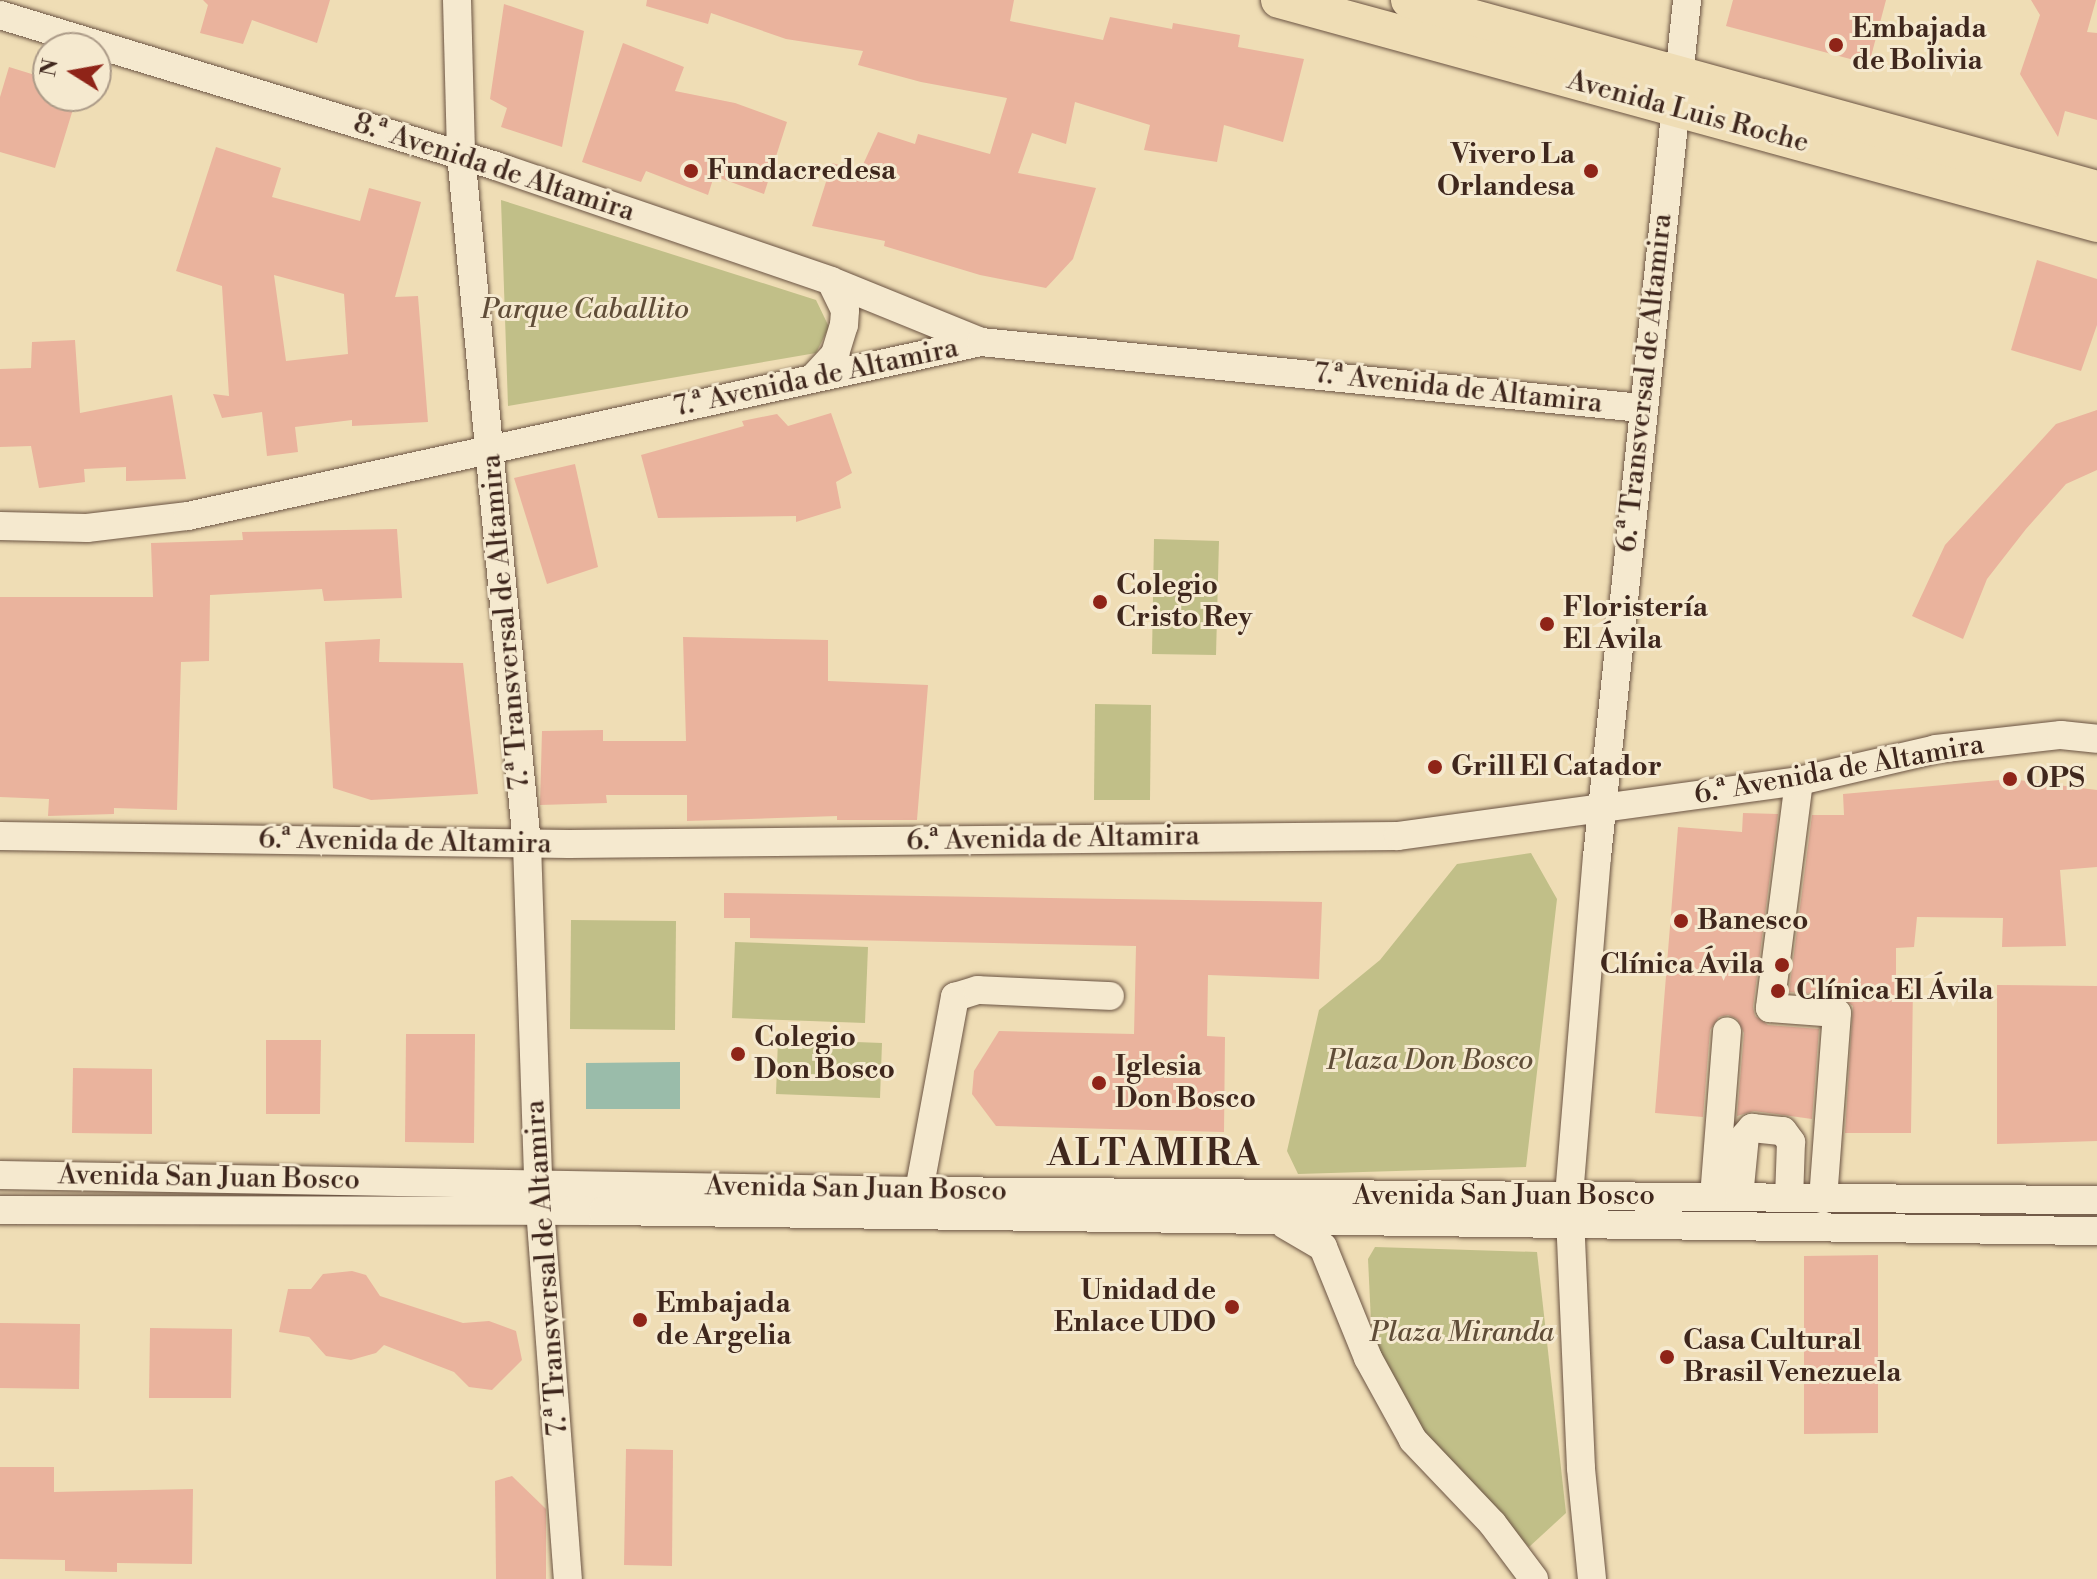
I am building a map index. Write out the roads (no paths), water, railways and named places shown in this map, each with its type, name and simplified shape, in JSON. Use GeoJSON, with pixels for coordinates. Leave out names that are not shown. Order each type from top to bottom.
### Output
{"type":"FeatureCollection","features":[{"type":"Feature","properties":{"kind":"main road","name":"Avenida Luis Roche"},"geometry":{"type":"LineString","coordinates":[[1279,0],[2097,189]]}},
{"type":"Feature","properties":{"kind":"main road","name":"Avenida Luis Roche"},"geometry":{"type":"LineString","coordinates":[[1409,0],[1677,91],[2097,224]]}},
{"type":"Feature","properties":{"kind":"street","name":"7.ª Transversal de Altamira"},"geometry":{"type":"LineString","coordinates":[[457,0],[461,154],[527,844],[538,1182],[568,1579]]}},
{"type":"Feature","properties":{"kind":"street","name":"6.ª Transversal de Altamira"},"geometry":{"type":"LineString","coordinates":[[1592,1579],[1569,1196],[1641,408],[1687,0]]}},
{"type":"Feature","properties":{"kind":"street","name":"8.ª Avenida de Altamira"},"geometry":{"type":"LineString","coordinates":[[0,15],[461,154],[831,281],[981,342]]}},
{"type":"Feature","properties":{"kind":"street"},"geometry":{"type":"LineString","coordinates":[[813,378],[835,354],[844,325],[845,310],[831,281]]}},
{"type":"Feature","properties":{"kind":"street","name":"7.ª Avenida de Altamira"},"geometry":{"type":"LineString","coordinates":[[0,526],[146,523],[981,342],[1641,408]]}},
{"type":"Feature","properties":{"kind":"street","name":"6.ª Avenida de Altamira"},"geometry":{"type":"LineString","coordinates":[[0,836],[527,844],[1398,836],[1799,781],[1936,749],[2061,735],[2097,739]]}},
{"type":"Feature","properties":{"kind":"street"},"geometry":{"type":"LineString","coordinates":[[1799,781],[1770,1008],[1837,1013],[1823,1199]]}},
{"type":"Feature","properties":{"kind":"street"},"geometry":{"type":"LineString","coordinates":[[916,1203],[955,997],[978,990],[1110,996]]}},
{"type":"Feature","properties":{"kind":"street"},"geometry":{"type":"LineString","coordinates":[[1727,1032],[1727,1197]]}},
{"type":"Feature","properties":{"kind":"street"},"geometry":{"type":"LineString","coordinates":[[1727,1197],[1745,1136],[1752,1128],[1783,1131],[1791,1142],[1789,1198]]}},
{"type":"Feature","properties":{"kind":"street","name":"Avenida San Juan Bosco"},"geometry":{"type":"LineString","coordinates":[[0,1175],[538,1182],[1273,1221],[1569,1227],[2097,1231]]}},
{"type":"Feature","properties":{"kind":"street","name":"Avenida San Juan Bosco"},"geometry":{"type":"LineString","coordinates":[[0,1210],[540,1210],[1569,1196],[2097,1200]]}},
{"type":"Feature","properties":{"kind":"street"},"geometry":{"type":"LineString","coordinates":[[1273,1221],[1307,1233],[1323,1247],[1368,1358],[1413,1440],[1492,1523],[1534,1579]]}},
{"type":"Feature","properties":{"kind":"place","name":"Embajada de Bolivia"},"geometry":{"type":"Point","coordinates":[1836,45]}},
{"type":"Feature","properties":{"kind":"place","name":"Fundacredesa"},"geometry":{"type":"Point","coordinates":[691,171]}},
{"type":"Feature","properties":{"kind":"place","name":"Vivero La Orlandesa"},"geometry":{"type":"Point","coordinates":[1591,171]}},
{"type":"Feature","properties":{"kind":"place","name":"Colegio Cristo Rey"},"geometry":{"type":"Point","coordinates":[1100,602]}},
{"type":"Feature","properties":{"kind":"place","name":"Floristería El Ávila"},"geometry":{"type":"Point","coordinates":[1547,624]}},
{"type":"Feature","properties":{"kind":"place","name":"Grill El Catador"},"geometry":{"type":"Point","coordinates":[1435,767]}},
{"type":"Feature","properties":{"kind":"place","name":"OPS"},"geometry":{"type":"Point","coordinates":[2010,779]}},
{"type":"Feature","properties":{"kind":"place","name":"Banesco"},"geometry":{"type":"Point","coordinates":[1681,921]}},
{"type":"Feature","properties":{"kind":"place","name":"Clínica Ávila"},"geometry":{"type":"Point","coordinates":[1782,965]}},
{"type":"Feature","properties":{"kind":"place","name":"Clínica El Ávila"},"geometry":{"type":"Point","coordinates":[1778,991]}},
{"type":"Feature","properties":{"kind":"place","name":"Colegio Don Bosco"},"geometry":{"type":"Point","coordinates":[738,1054]}},
{"type":"Feature","properties":{"kind":"place","name":"Iglesia Don Bosco"},"geometry":{"type":"Point","coordinates":[1099,1083]}},
{"type":"Feature","properties":{"kind":"place","name":"Unidad de Enlace UDO"},"geometry":{"type":"Point","coordinates":[1232,1307]}},
{"type":"Feature","properties":{"kind":"place","name":"Embajada de Argelia"},"geometry":{"type":"Point","coordinates":[640,1320]}},
{"type":"Feature","properties":{"kind":"place","name":"Casa Cultural Brasil Venezuela"},"geometry":{"type":"Point","coordinates":[1667,1357]}},
{"type":"Feature","properties":{"kind":"district","name":"ALTAMIRA"},"geometry":{"type":"Point","coordinates":[1154,1155]}},
{"type":"Feature","properties":{"kind":"park label","name":"Parque Caballito"},"geometry":{"type":"Point","coordinates":[585,310]}},
{"type":"Feature","properties":{"kind":"park label","name":"Plaza Don Bosco"},"geometry":{"type":"Point","coordinates":[1430,1061]}},
{"type":"Feature","properties":{"kind":"park label","name":"Plaza Miranda"},"geometry":{"type":"Point","coordinates":[1462,1333]}}]}
